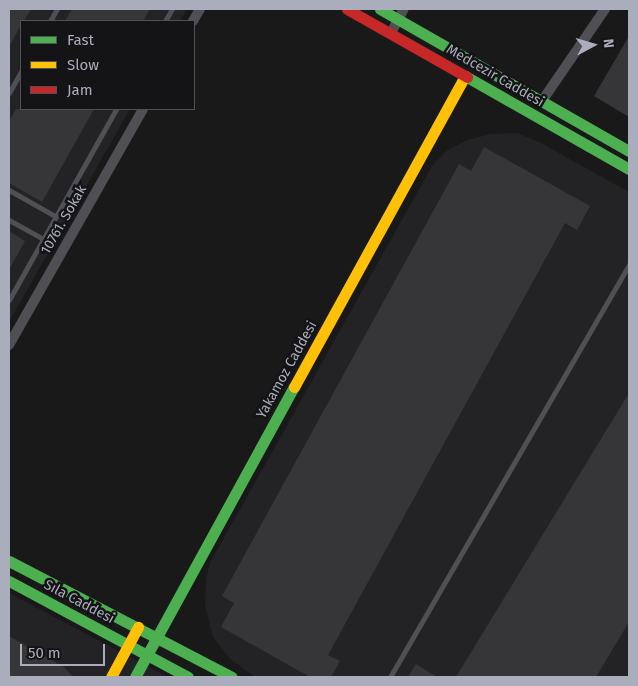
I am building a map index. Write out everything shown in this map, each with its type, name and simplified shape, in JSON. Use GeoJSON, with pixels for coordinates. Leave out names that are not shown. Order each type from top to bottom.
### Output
{"type":"FeatureCollection","features":[{"type":"Feature","properties":{"kind":"street"},"geometry":{"type":"LineString","coordinates":[[194,20],[200,9]]}},
{"type":"Feature","properties":{"kind":"street","name":"Medcezir Caddesi"},"geometry":{"type":"LineString","coordinates":[[347,9],[629,169]]}},
{"type":"Feature","properties":{"kind":"street","name":"Medcezir Caddesi"},"geometry":{"type":"LineString","coordinates":[[380,9],[629,151]]}},
{"type":"Feature","properties":{"kind":"street"},"geometry":{"type":"LineString","coordinates":[[391,33],[404,9]]}},
{"type":"Feature","properties":{"kind":"street"},"geometry":{"type":"LineString","coordinates":[[542,102],[605,9]]}},
{"type":"Feature","properties":{"kind":"street","name":"Yakamoz Caddesi"},"geometry":{"type":"LineString","coordinates":[[135,677],[465,76]]}},
{"type":"Feature","properties":{"kind":"street","name":"10761. Sokak"},"geometry":{"type":"LineString","coordinates":[[9,345],[142,110]]}},
{"type":"Feature","properties":{"kind":"street"},"geometry":{"type":"LineString","coordinates":[[9,561],[232,677]]}},
{"type":"Feature","properties":{"kind":"street","name":"Sıla Caddesi"},"geometry":{"type":"LineString","coordinates":[[9,581],[188,677]]}},
{"type":"Feature","properties":{"kind":"street"},"geometry":{"type":"LineString","coordinates":[[111,677],[138,628]]}},
{"type":"Feature","properties":{"kind":"lane"},"geometry":{"type":"LineString","coordinates":[[51,20],[57,9]]}},
{"type":"Feature","properties":{"kind":"lane"},"geometry":{"type":"LineString","coordinates":[[166,20],[172,9]]}},
{"type":"Feature","properties":{"kind":"lane"},"geometry":{"type":"LineString","coordinates":[[9,93],[20,73]]}},
{"type":"Feature","properties":{"kind":"lane"},"geometry":{"type":"LineString","coordinates":[[9,300],[115,110]]}},
{"type":"Feature","properties":{"kind":"lane"},"geometry":{"type":"LineString","coordinates":[[9,190],[55,216]]}},
{"type":"Feature","properties":{"kind":"lane"},"geometry":{"type":"LineString","coordinates":[[9,220],[43,239]]}},
{"type":"Feature","properties":{"kind":"lane"},"geometry":{"type":"LineString","coordinates":[[390,677],[629,264]]}},
{"type":"Feature","properties":{"kind":"shaded area"},"geometry":{"type":"Polygon","coordinates":[[[9,9],[187,9],[181,20],[20,20],[20,110],[129,110],[9,322],[9,9]]]}},
{"type":"Feature","properties":{"kind":"shaded area"},"geometry":{"type":"Polygon","coordinates":[[[517,133],[541,143],[629,192],[629,677],[255,677],[230,659],[213,637],[205,606],[206,578],[210,563],[432,166],[446,151],[467,140],[491,134],[517,133]]]}},
{"type":"Feature","properties":{"kind":"shaded area"},"geometry":{"type":"Polygon","coordinates":[[[9,593],[168,677],[9,677],[9,593]]]}},
{"type":"Feature","properties":{"kind":"building"},"geometry":{"type":"Polygon","coordinates":[[[9,9],[31,9],[25,20],[20,20],[20,27],[9,47],[9,9]]]}},
{"type":"Feature","properties":{"kind":"building"},"geometry":{"type":"Polygon","coordinates":[[[72,9],[150,9],[144,20],[66,20],[72,9]]]}},
{"type":"Feature","properties":{"kind":"building"},"geometry":{"type":"Polygon","coordinates":[[[629,36],[629,117],[594,96],[629,36]]]}},
{"type":"Feature","properties":{"kind":"building"},"geometry":{"type":"Polygon","coordinates":[[[16,109],[93,110],[42,202],[9,183],[9,121],[16,109]]]}},
{"type":"Feature","properties":{"kind":"building"},"geometry":{"type":"Polygon","coordinates":[[[484,147],[590,206],[577,230],[565,223],[328,655],[340,661],[331,677],[310,677],[221,627],[234,603],[222,596],[459,164],[471,171],[484,147]]]}},
{"type":"Feature","properties":{"kind":"building"},"geometry":{"type":"Polygon","coordinates":[[[9,231],[25,241],[9,270],[9,231]]]}},
{"type":"Feature","properties":{"kind":"building"},"geometry":{"type":"Polygon","coordinates":[[[629,393],[629,622],[596,677],[456,677],[629,393]]]}},
{"type":"Feature","properties":{"kind":"building"},"geometry":{"type":"Polygon","coordinates":[[[9,636],[64,667],[73,677],[9,677],[9,636]]]}},
{"type":"Feature","properties":{"kind":"building"},"geometry":{"type":"Polygon","coordinates":[[[416,664],[437,677],[408,677],[416,664]]]}},
{"type":"Feature","properties":{"kind":"traffic: fast"},"geometry":{"type":"LineString","coordinates":[[380,9],[629,151]]}},
{"type":"Feature","properties":{"kind":"traffic: fast"},"geometry":{"type":"LineString","coordinates":[[467,77],[629,169]]}},
{"type":"Feature","properties":{"kind":"traffic: fast"},"geometry":{"type":"LineString","coordinates":[[135,677],[294,387]]}},
{"type":"Feature","properties":{"kind":"traffic: fast"},"geometry":{"type":"LineString","coordinates":[[9,561],[232,677]]}},
{"type":"Feature","properties":{"kind":"traffic: fast"},"geometry":{"type":"LineString","coordinates":[[9,581],[188,677]]}},
{"type":"Feature","properties":{"kind":"traffic: slow"},"geometry":{"type":"LineString","coordinates":[[294,387],[465,76]]}},
{"type":"Feature","properties":{"kind":"traffic: slow"},"geometry":{"type":"LineString","coordinates":[[111,677],[138,627]]}},
{"type":"Feature","properties":{"kind":"traffic: jam"},"geometry":{"type":"LineString","coordinates":[[347,9],[467,77]]}}]}
